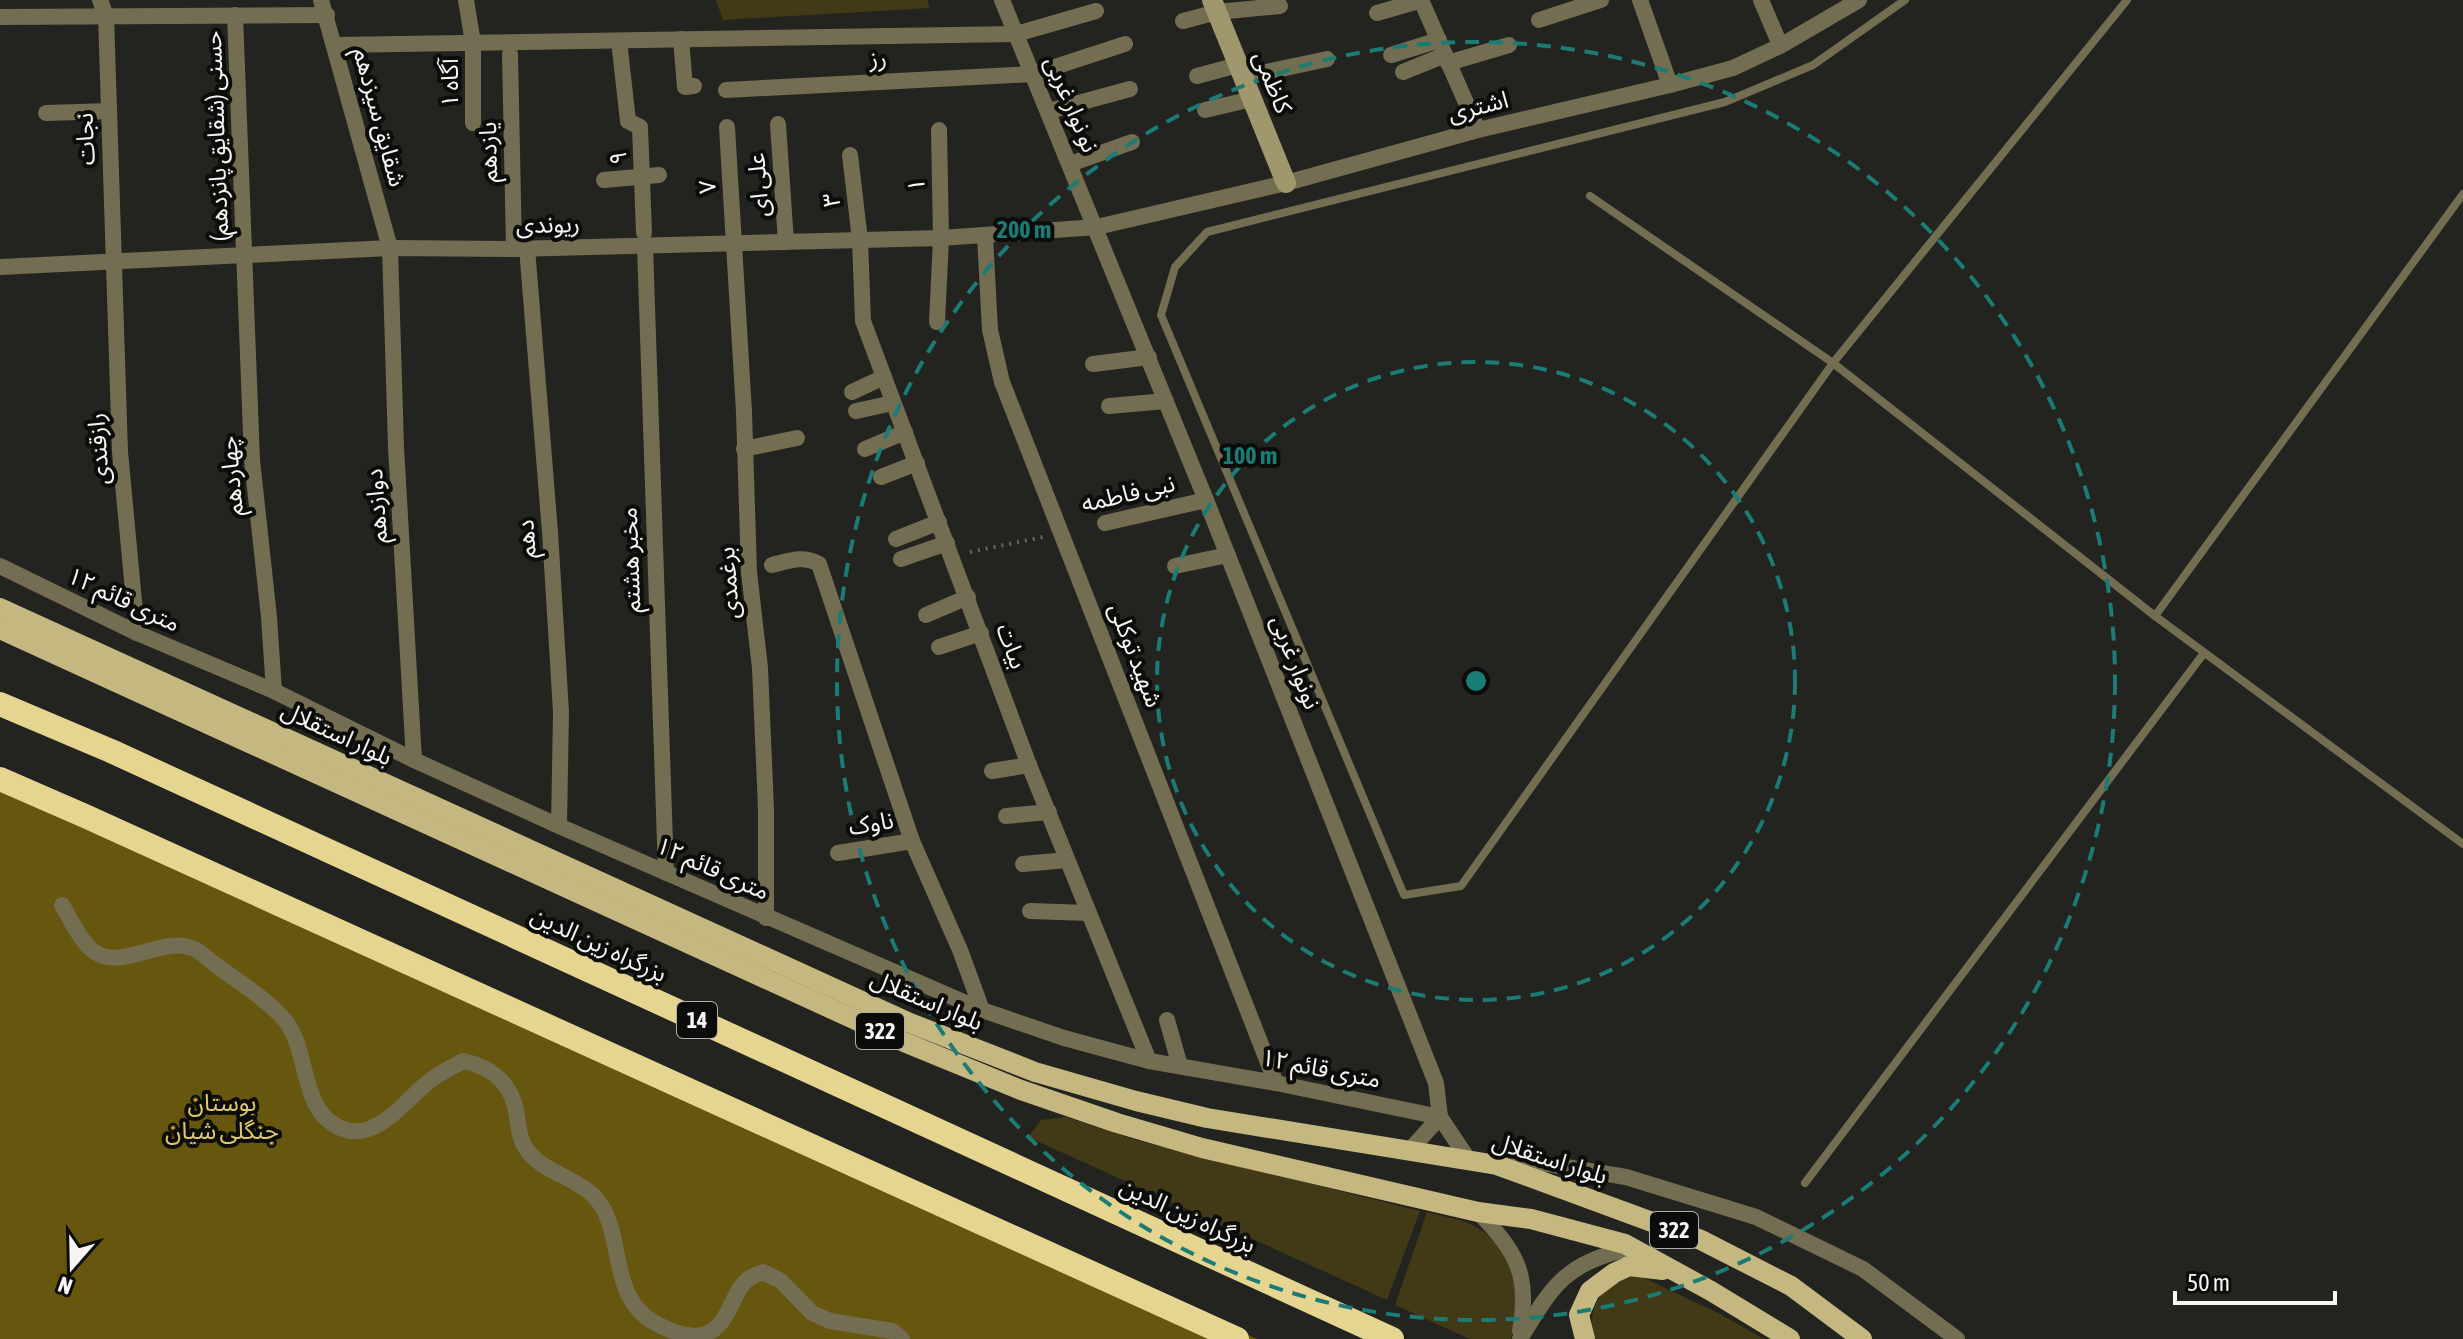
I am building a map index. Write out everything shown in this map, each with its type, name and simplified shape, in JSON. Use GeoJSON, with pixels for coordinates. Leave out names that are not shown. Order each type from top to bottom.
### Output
{"type":"FeatureCollection","features":[{"type":"Feature","properties":{"kind":"highway","name":"بزرگراه زین الدین"},"geometry":{"type":"LineString","coordinates":[[0,704],[111,751],[1392,1339]]}},
{"type":"Feature","properties":{"kind":"highway"},"geometry":{"type":"LineString","coordinates":[[0,779],[1237,1339]]}},
{"type":"Feature","properties":{"kind":"main road","name":"بلوار استقلال"},"geometry":{"type":"LineString","coordinates":[[0,608],[910,1023],[1035,1072],[1136,1101],[1207,1118],[1497,1165],[1701,1240],[1791,1286],[1862,1339]]}},
{"type":"Feature","properties":{"kind":"main road","name":"بلوار استقلال"},"geometry":{"type":"LineString","coordinates":[[0,629],[904,1042],[1021,1090],[1117,1123],[1280,1167],[1478,1212],[1566,1227],[1631,1248],[1790,1339]]}},
{"type":"Feature","properties":{"kind":"main road"},"geometry":{"type":"LineString","coordinates":[[1280,1167],[1269,1158],[1265,1149],[1273,1135],[1282,1130]]}},
{"type":"Feature","properties":{"kind":"main road"},"geometry":{"type":"LineString","coordinates":[[1585,1339],[1579,1315],[1590,1291],[1614,1273],[1629,1266],[1651,1267],[1683,1276]]}},
{"type":"Feature","properties":{"kind":"main road"},"geometry":{"type":"LineString","coordinates":[[1826,1313],[1832,1326],[1833,1339]]}},
{"type":"Feature","properties":{"kind":"street","name":"آگاه ۱"},"geometry":{"type":"LineString","coordinates":[[466,0],[473,43],[473,123]]}},
{"type":"Feature","properties":{"kind":"street","name":"نو نوار غربی"},"geometry":{"type":"LineString","coordinates":[[1002,0],[1097,227]]}},
{"type":"Feature","properties":{"kind":"street"},"geometry":{"type":"LineString","coordinates":[[1377,13],[1422,0],[1478,130]]}},
{"type":"Feature","properties":{"kind":"street"},"geometry":{"type":"LineString","coordinates":[[1539,20],[1601,0]]}},
{"type":"Feature","properties":{"kind":"street"},"geometry":{"type":"LineString","coordinates":[[1640,0],[1670,85]]}},
{"type":"Feature","properties":{"kind":"street"},"geometry":{"type":"LineString","coordinates":[[1761,0],[1778,40]]}},
{"type":"Feature","properties":{"kind":"street","name":"اشتری"},"geometry":{"type":"LineString","coordinates":[[1097,227],[1286,183],[1478,130],[1733,68],[1780,46],[1857,1]]}},
{"type":"Feature","properties":{"kind":"street"},"geometry":{"type":"LineString","coordinates":[[1183,21],[1215,6],[1280,6]]}},
{"type":"Feature","properties":{"kind":"street","name":"کاظمی"},"geometry":{"type":"LineString","coordinates":[[1215,6],[1286,183]]}},
{"type":"Feature","properties":{"kind":"street"},"geometry":{"type":"LineString","coordinates":[[0,17],[103,8],[235,15],[324,8]]}},
{"type":"Feature","properties":{"kind":"street","name":"نجات"},"geometry":{"type":"LineString","coordinates":[[103,8],[113,261]]}},
{"type":"Feature","properties":{"kind":"street","name":"شقایق سیزدهم"},"geometry":{"type":"LineString","coordinates":[[324,8],[390,248]]}},
{"type":"Feature","properties":{"kind":"street"},"geometry":{"type":"LineString","coordinates":[[335,45],[1016,34],[1096,11]]}},
{"type":"Feature","properties":{"kind":"street","name":"حسنی (شقایق پانزدهم)"},"geometry":{"type":"LineString","coordinates":[[235,15],[245,256]]}},
{"type":"Feature","properties":{"kind":"street"},"geometry":{"type":"LineString","coordinates":[[681,39],[685,87],[694,86]]}},
{"type":"Feature","properties":{"kind":"street","name":"۹"},"geometry":{"type":"LineString","coordinates":[[619,41],[628,121],[640,127],[651,176],[645,240]]}},
{"type":"Feature","properties":{"kind":"street"},"geometry":{"type":"LineString","coordinates":[[1033,74],[1125,44]]}},
{"type":"Feature","properties":{"kind":"street"},"geometry":{"type":"LineString","coordinates":[[1391,55],[1444,53],[1509,45]]}},
{"type":"Feature","properties":{"kind":"street"},"geometry":{"type":"LineString","coordinates":[[1403,72],[1444,53]]}},
{"type":"Feature","properties":{"kind":"street","name":"یازدهم"},"geometry":{"type":"LineString","coordinates":[[510,54],[520,248]]}},
{"type":"Feature","properties":{"kind":"street"},"geometry":{"type":"LineString","coordinates":[[1197,76],[1327,59]]}},
{"type":"Feature","properties":{"kind":"street","name":"رز"},"geometry":{"type":"LineString","coordinates":[[726,90],[1033,74]]}},
{"type":"Feature","properties":{"kind":"street"},"geometry":{"type":"LineString","coordinates":[[1049,111],[1130,89]]}},
{"type":"Feature","properties":{"kind":"street"},"geometry":{"type":"LineString","coordinates":[[1205,110],[1252,99]]}},
{"type":"Feature","properties":{"kind":"street"},"geometry":{"type":"LineString","coordinates":[[46,113],[109,111]]}},
{"type":"Feature","properties":{"kind":"street","name":"علی ای"},"geometry":{"type":"LineString","coordinates":[[778,124],[786,242]]}},
{"type":"Feature","properties":{"kind":"street","name":"۷"},"geometry":{"type":"LineString","coordinates":[[727,127],[735,244]]}},
{"type":"Feature","properties":{"kind":"street","name":"۱"},"geometry":{"type":"LineString","coordinates":[[937,322],[941,238],[939,130]]}},
{"type":"Feature","properties":{"kind":"street"},"geometry":{"type":"LineString","coordinates":[[1070,164],[1132,142]]}},
{"type":"Feature","properties":{"kind":"street","name":"۳"},"geometry":{"type":"LineString","coordinates":[[850,155],[860,240]]}},
{"type":"Feature","properties":{"kind":"street"},"geometry":{"type":"LineString","coordinates":[[604,180],[651,176]]}},
{"type":"Feature","properties":{"kind":"street","name":"ریوندی"},"geometry":{"type":"LineString","coordinates":[[0,267],[390,248],[520,248],[645,240],[735,244],[941,238],[1097,227]]}},
{"type":"Feature","properties":{"kind":"street","name":"نونوار غربی"},"geometry":{"type":"LineString","coordinates":[[1097,227],[1436,1083],[1440,1117]]}},
{"type":"Feature","properties":{"kind":"street","name":"شهید توکلی"},"geometry":{"type":"LineString","coordinates":[[985,236],[990,330],[1002,382],[1276,1083]]}},
{"type":"Feature","properties":{"kind":"street","name":"مخبر هشتم"},"geometry":{"type":"LineString","coordinates":[[645,240],[666,873]]}},
{"type":"Feature","properties":{"kind":"street","name":"بیات"},"geometry":{"type":"LineString","coordinates":[[860,240],[863,321],[1029,765],[1149,1061]]}},
{"type":"Feature","properties":{"kind":"street","name":"برغمدی"},"geometry":{"type":"LineString","coordinates":[[735,244],[749,572],[760,668],[766,918]]}},
{"type":"Feature","properties":{"kind":"street","name":"دوازدهم"},"geometry":{"type":"LineString","coordinates":[[390,248],[396,447],[414,760]]}},
{"type":"Feature","properties":{"kind":"street","name":"دهم"},"geometry":{"type":"LineString","coordinates":[[520,248],[550,532],[561,712],[559,826]]}},
{"type":"Feature","properties":{"kind":"street","name":"چهاردهم"},"geometry":{"type":"LineString","coordinates":[[245,256],[252,460],[274,691]]}},
{"type":"Feature","properties":{"kind":"street","name":"رازقندی"},"geometry":{"type":"LineString","coordinates":[[113,261],[120,452],[137,633]]}},
{"type":"Feature","properties":{"kind":"street"},"geometry":{"type":"LineString","coordinates":[[1093,364],[1149,357]]}},
{"type":"Feature","properties":{"kind":"street"},"geometry":{"type":"LineString","coordinates":[[852,392],[884,377]]}},
{"type":"Feature","properties":{"kind":"street"},"geometry":{"type":"LineString","coordinates":[[1109,406],[1166,401]]}},
{"type":"Feature","properties":{"kind":"street"},"geometry":{"type":"LineString","coordinates":[[856,411],[893,403]]}},
{"type":"Feature","properties":{"kind":"street"},"geometry":{"type":"LineString","coordinates":[[865,449],[905,432]]}},
{"type":"Feature","properties":{"kind":"street"},"geometry":{"type":"LineString","coordinates":[[744,449],[797,438]]}},
{"type":"Feature","properties":{"kind":"street"},"geometry":{"type":"LineString","coordinates":[[881,477],[917,463]]}},
{"type":"Feature","properties":{"kind":"street","name":"نبی فاطمه"},"geometry":{"type":"LineString","coordinates":[[1105,523],[1206,500]]}},
{"type":"Feature","properties":{"kind":"street"},"geometry":{"type":"LineString","coordinates":[[896,539],[939,522]]}},
{"type":"Feature","properties":{"kind":"street"},"geometry":{"type":"LineString","coordinates":[[901,559],[949,549]]}},
{"type":"Feature","properties":{"kind":"street"},"geometry":{"type":"LineString","coordinates":[[1175,566],[1228,555]]}},
{"type":"Feature","properties":{"kind":"street","name":"برغمدی"},"geometry":{"type":"LineString","coordinates":[[772,565],[800,559],[819,564],[912,841],[960,950],[982,1010]]}},
{"type":"Feature","properties":{"kind":"street","name":"۱۲ متری قائم"},"geometry":{"type":"LineString","coordinates":[[0,566],[137,633],[274,691],[414,760],[559,826],[982,1010],[1064,1038],[1149,1061],[1440,1117]]}},
{"type":"Feature","properties":{"kind":"street"},"geometry":{"type":"LineString","coordinates":[[926,615],[968,597]]}},
{"type":"Feature","properties":{"kind":"street"},"geometry":{"type":"LineString","coordinates":[[939,647],[981,633]]}},
{"type":"Feature","properties":{"kind":"street"},"geometry":{"type":"LineString","coordinates":[[992,771],[1029,765]]}},
{"type":"Feature","properties":{"kind":"street"},"geometry":{"type":"LineString","coordinates":[[1006,816],[1049,812]]}},
{"type":"Feature","properties":{"kind":"street","name":"ناوک"},"geometry":{"type":"LineString","coordinates":[[838,853],[912,841]]}},
{"type":"Feature","properties":{"kind":"street"},"geometry":{"type":"LineString","coordinates":[[1023,864],[1067,860]]}},
{"type":"Feature","properties":{"kind":"street"},"geometry":{"type":"LineString","coordinates":[[62,905],[89,947],[105,956],[146,953],[169,944],[192,948],[273,1007],[296,1039],[310,1095],[328,1119],[347,1130],[365,1130],[391,1116],[430,1080],[463,1061],[491,1070],[505,1084],[515,1105],[518,1133],[526,1150],[542,1165],[577,1182],[596,1198],[609,1220],[617,1262],[628,1294],[646,1320],[672,1331],[696,1336],[715,1329],[733,1306],[745,1281],[763,1272],[781,1281],[812,1313],[830,1321],[892,1331],[902,1339]]}},
{"type":"Feature","properties":{"kind":"street"},"geometry":{"type":"LineString","coordinates":[[1030,911],[1088,913]]}},
{"type":"Feature","properties":{"kind":"street"},"geometry":{"type":"LineString","coordinates":[[1167,1020],[1180,1066]]}},
{"type":"Feature","properties":{"kind":"street"},"geometry":{"type":"LineString","coordinates":[[1410,1150],[1440,1117],[1468,1159]]}},
{"type":"Feature","properties":{"kind":"street"},"geometry":{"type":"LineString","coordinates":[[1497,1165],[1548,1164],[1626,1177],[1756,1217],[1863,1269],[1957,1339]]}},
{"type":"Feature","properties":{"kind":"street"},"geometry":{"type":"LineString","coordinates":[[1478,1212],[1499,1233],[1521,1273],[1525,1291],[1519,1339]]}},
{"type":"Feature","properties":{"kind":"street"},"geometry":{"type":"LineString","coordinates":[[1519,1339],[1558,1281],[1581,1264],[1601,1255],[1631,1248]]}},
{"type":"Feature","properties":{"kind":"lane"},"geometry":{"type":"LineString","coordinates":[[1905,0],[1813,65],[1725,102],[1207,232],[1175,267],[1161,315],[1404,895],[1461,886],[1833,363],[2127,0]]}},
{"type":"Feature","properties":{"kind":"lane"},"geometry":{"type":"LineString","coordinates":[[2155,616],[2463,194]]}},
{"type":"Feature","properties":{"kind":"lane"},"geometry":{"type":"LineString","coordinates":[[1590,196],[1833,363],[2155,616],[2463,844]]}},
{"type":"Feature","properties":{"kind":"lane"},"geometry":{"type":"LineString","coordinates":[[1805,1183],[2204,653]]}},
{"type":"Feature","properties":{"kind":"path"},"geometry":{"type":"LineString","coordinates":[[949,549],[1061,533]]}},
{"type":"Feature","properties":{"kind":"shaded area"},"geometry":{"type":"Polygon","coordinates":[[[716,0],[927,0],[930,8],[723,20],[716,0]]]}},
{"type":"Feature","properties":{"kind":"shaded area"},"geometry":{"type":"Polygon","coordinates":[[[1066,1117],[1136,1140],[1420,1211],[1387,1300],[1028,1137],[1041,1120],[1066,1117]]]}},
{"type":"Feature","properties":{"kind":"shaded area"},"geometry":{"type":"Polygon","coordinates":[[[1427,1212],[1470,1224],[1485,1232],[1497,1244],[1506,1258],[1516,1290],[1517,1307],[1511,1339],[1470,1339],[1395,1305],[1427,1212]]]}},
{"type":"Feature","properties":{"kind":"shaded area"},"geometry":{"type":"Polygon","coordinates":[[[1638,1275],[1764,1339],[1595,1339],[1592,1316],[1600,1296],[1616,1282],[1638,1275]]]}},
{"type":"Feature","properties":{"kind":"green space","name":"بوستان جنگلی شیان"},"geometry":{"type":"Polygon","coordinates":[[[0,777],[78,809],[1257,1339],[0,1339],[0,777]]]}}]}
